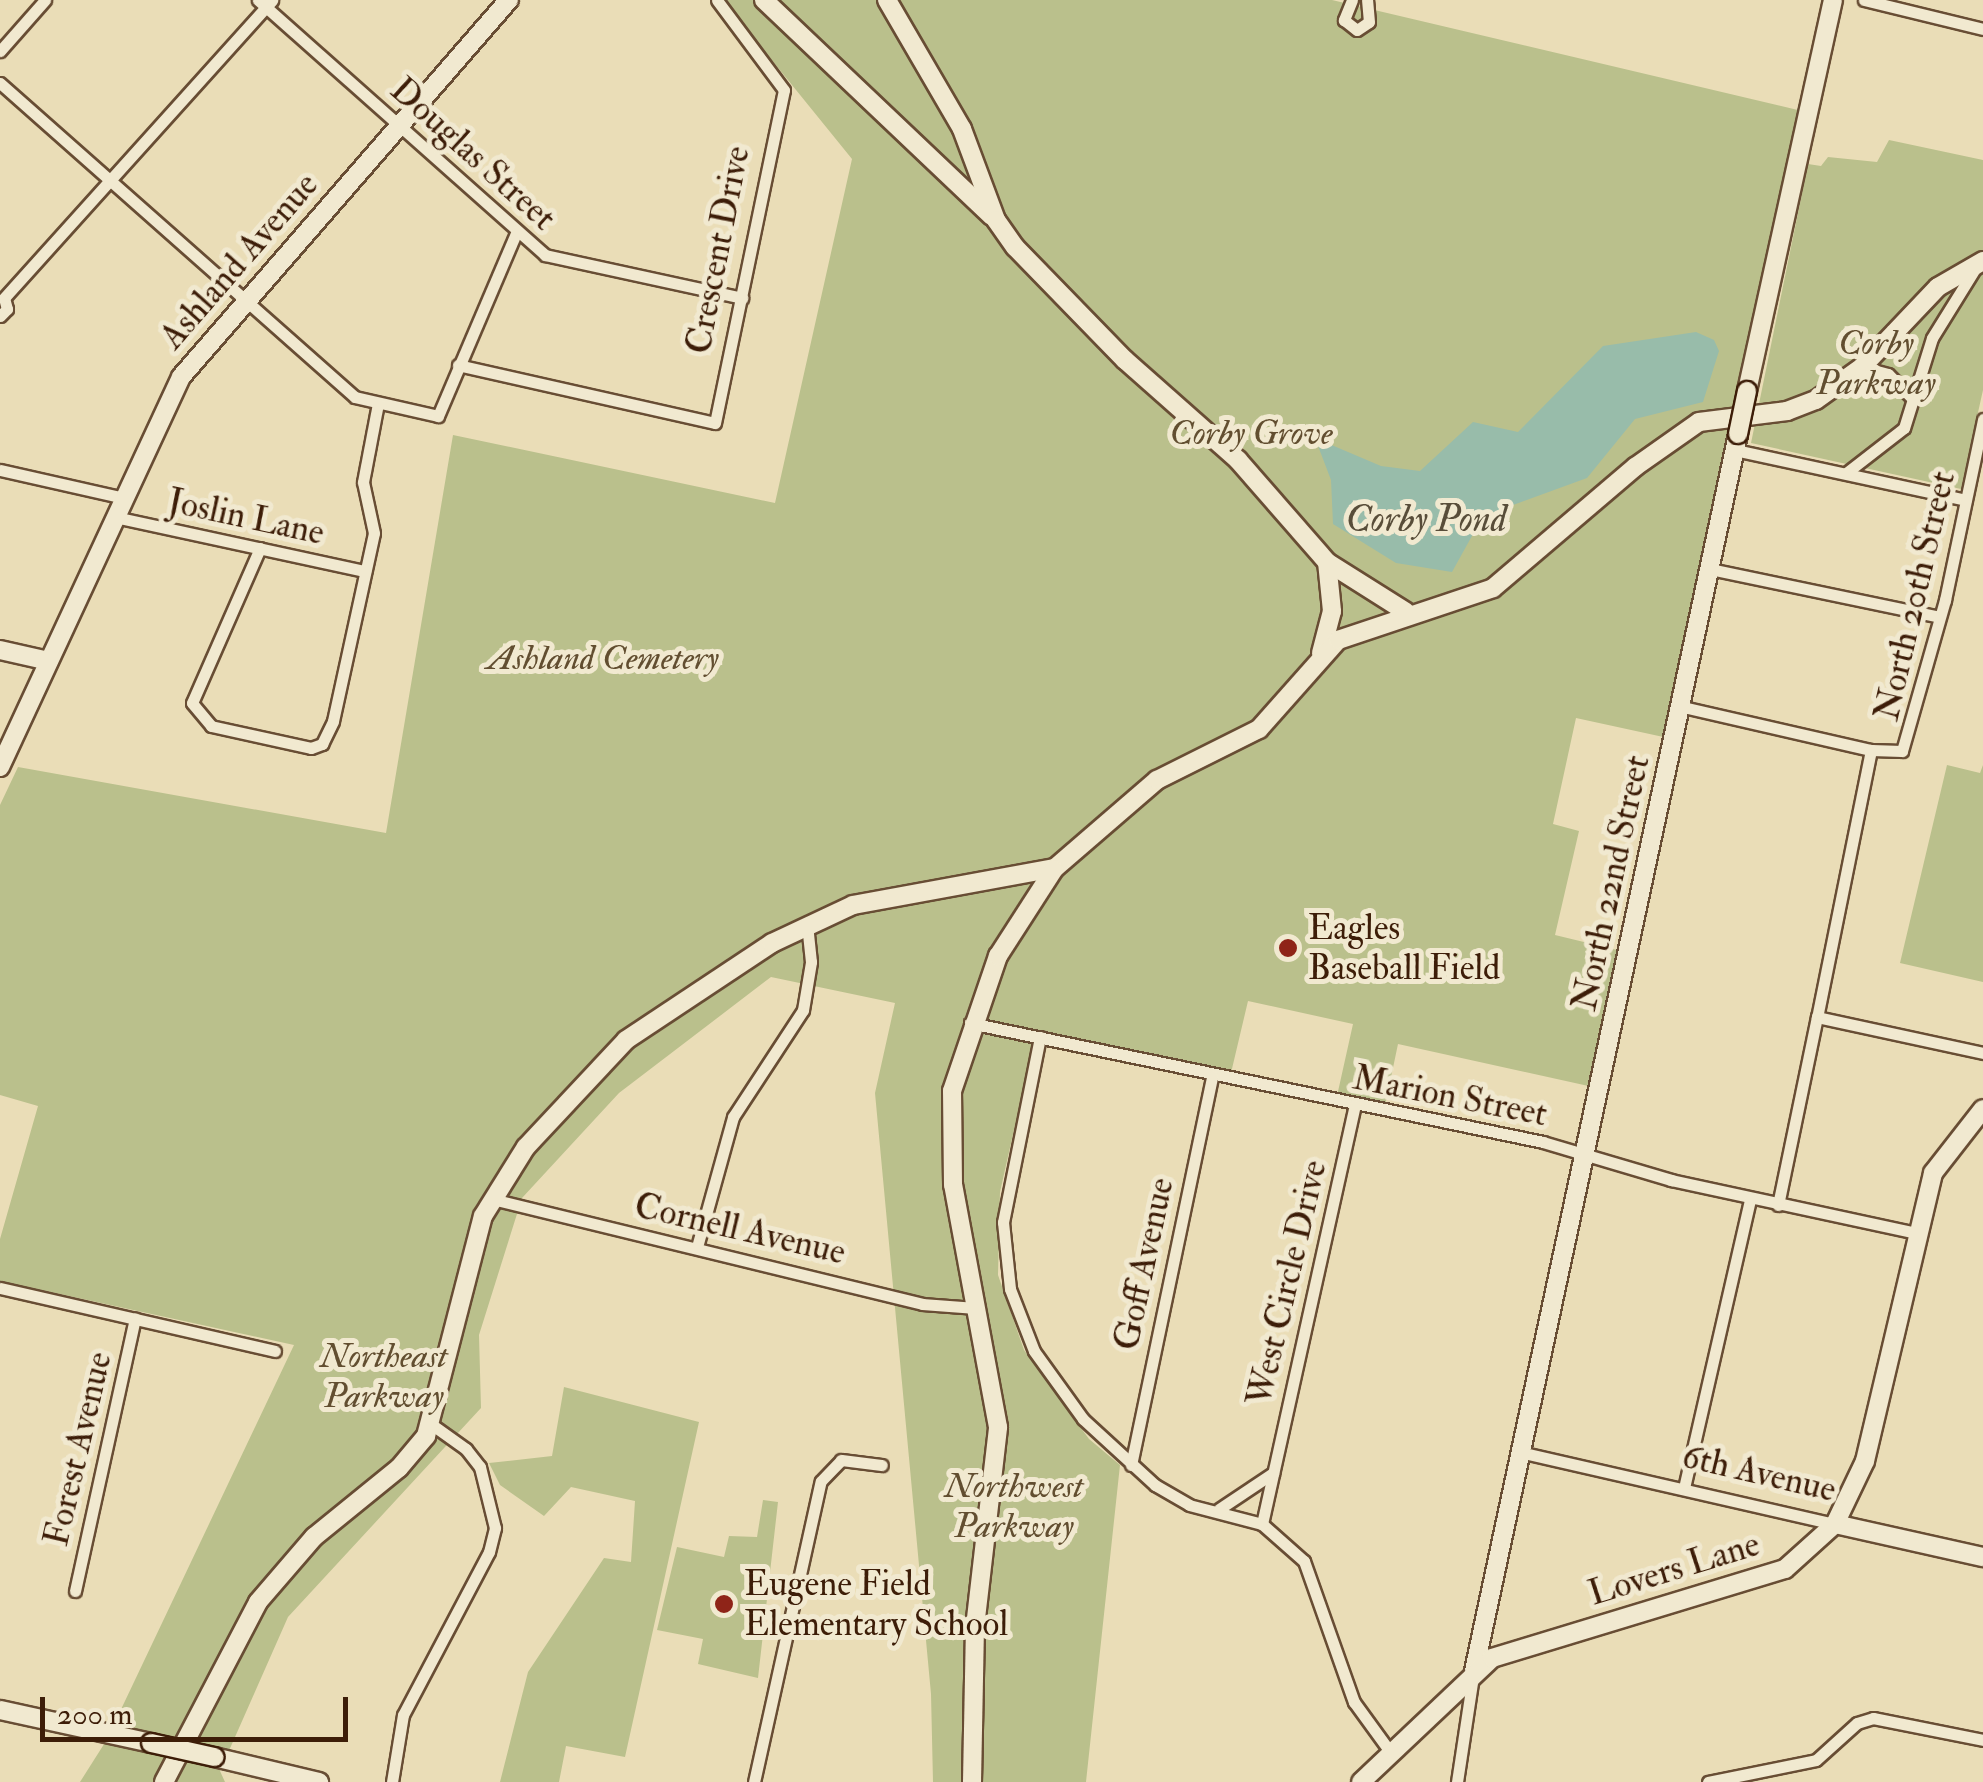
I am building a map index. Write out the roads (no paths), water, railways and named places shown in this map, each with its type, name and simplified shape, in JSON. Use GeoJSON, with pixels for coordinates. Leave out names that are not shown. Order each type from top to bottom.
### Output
{"type":"FeatureCollection","features":[{"type":"Feature","properties":{"kind":"street"},"geometry":{"type":"LineString","coordinates":[[0,51],[45,0]]}},
{"type":"Feature","properties":{"kind":"street","name":"Ashland Avenue"},"geometry":{"type":"LineString","coordinates":[[0,767],[181,377],[242,302],[509,0]]}},
{"type":"Feature","properties":{"kind":"street","name":"Crescent Drive"},"geometry":{"type":"LineString","coordinates":[[458,365],[608,403],[716,424],[784,90],[717,0]]}},
{"type":"Feature","properties":{"kind":"street"},"geometry":{"type":"LineString","coordinates":[[764,0],[996,220],[1014,247],[1126,360],[1238,460],[1328,562],[1406,612]]}},
{"type":"Feature","properties":{"kind":"street"},"geometry":{"type":"LineString","coordinates":[[887,0],[962,129],[996,220]]}},
{"type":"Feature","properties":{"kind":"street"},"geometry":{"type":"LineString","coordinates":[[1352,0],[1344,20],[1357,30],[1369,22],[1366,0]]}},
{"type":"Feature","properties":{"kind":"street","name":"North 22nd Street"},"geometry":{"type":"LineString","coordinates":[[1457,1782],[1474,1671],[1520,1452],[1833,0]]}},
{"type":"Feature","properties":{"kind":"street"},"geometry":{"type":"LineString","coordinates":[[1864,0],[1983,30]]}},
{"type":"Feature","properties":{"kind":"street"},"geometry":{"type":"LineString","coordinates":[[0,316],[7,309],[2,297],[110,181],[265,2]]}},
{"type":"Feature","properties":{"kind":"street","name":"Douglas Street"},"geometry":{"type":"LineString","coordinates":[[265,2],[516,232],[556,260],[742,298]]}},
{"type":"Feature","properties":{"kind":"street"},"geometry":{"type":"LineString","coordinates":[[0,83],[242,302],[356,398],[438,416],[516,232]]}},
{"type":"Feature","properties":{"kind":"street"},"geometry":{"type":"LineString","coordinates":[[1321,653],[1406,612],[1493,588],[1635,466],[1700,422],[1759,415],[1816,400],[1862,367],[1938,287],[1981,262]]}},
{"type":"Feature","properties":{"kind":"street"},"geometry":{"type":"LineString","coordinates":[[1846,473],[1896,439],[1932,338],[1981,262]]}},
{"type":"Feature","properties":{"kind":"street"},"geometry":{"type":"LineString","coordinates":[[1862,367],[1888,374],[1912,398]]}},
{"type":"Feature","properties":{"kind":"street"},"geometry":{"type":"LineString","coordinates":[[260,548],[194,690],[192,703],[202,722],[322,744],[349,647],[374,533],[362,482],[378,402]]}},
{"type":"Feature","properties":{"kind":"street","name":"North 20th Street"},"geometry":{"type":"LineString","coordinates":[[1870,750],[1898,754],[1908,746],[1983,419]]}},
{"type":"Feature","properties":{"kind":"street"},"geometry":{"type":"LineString","coordinates":[[1737,442],[1846,473],[1966,500]]}},
{"type":"Feature","properties":{"kind":"street","name":"Joslin Lane"},"geometry":{"type":"LineString","coordinates":[[0,470],[124,498]]}},
{"type":"Feature","properties":{"kind":"street","name":"Joslin Lane"},"geometry":{"type":"LineString","coordinates":[[115,517],[365,571]]}},
{"type":"Feature","properties":{"kind":"street"},"geometry":{"type":"LineString","coordinates":[[972,1782],[975,1627],[998,1455],[995,1392],[949,1153],[952,1091],[970,1023],[1022,910],[1054,868],[1157,780],[1258,730],[1321,653],[1332,611],[1328,562]]}},
{"type":"Feature","properties":{"kind":"street"},"geometry":{"type":"LineString","coordinates":[[1710,569],[1940,617]]}},
{"type":"Feature","properties":{"kind":"street"},"geometry":{"type":"LineString","coordinates":[[0,650],[49,661]]}},
{"type":"Feature","properties":{"kind":"street"},"geometry":{"type":"LineString","coordinates":[[1682,707],[1870,750],[1778,1205]]}},
{"type":"Feature","properties":{"kind":"street"},"geometry":{"type":"LineString","coordinates":[[164,1782],[258,1602],[314,1537],[398,1468],[431,1424],[469,1259],[492,1199],[526,1147],[626,1040],[683,997],[807,925],[892,894],[997,883],[1054,868]]}},
{"type":"Feature","properties":{"kind":"street"},"geometry":{"type":"LineString","coordinates":[[997,883],[1022,910]]}},
{"type":"Feature","properties":{"kind":"street"},"geometry":{"type":"LineString","coordinates":[[697,1248],[732,1117],[803,1010],[811,962],[807,925]]}},
{"type":"Feature","properties":{"kind":"street"},"geometry":{"type":"LineString","coordinates":[[1817,1017],[1983,1053]]}},
{"type":"Feature","properties":{"kind":"street","name":"Marion Street"},"geometry":{"type":"LineString","coordinates":[[970,1023],[1543,1142],[1584,1158],[1750,1199],[1916,1233]]}},
{"type":"Feature","properties":{"kind":"street"},"geometry":{"type":"LineString","coordinates":[[1040,1038],[1003,1222],[1010,1289],[1043,1366],[1083,1419],[1171,1497],[1262,1524],[1304,1561],[1354,1702],[1391,1753]]}},
{"type":"Feature","properties":{"kind":"street","name":"Goff Avenue"},"geometry":{"type":"LineString","coordinates":[[1131,1465],[1212,1076]]}},
{"type":"Feature","properties":{"kind":"street","name":"West Circle Drive"},"geometry":{"type":"LineString","coordinates":[[1262,1524],[1355,1105]]}},
{"type":"Feature","properties":{"kind":"street","name":"Lovers Lane"},"geometry":{"type":"LineString","coordinates":[[1361,1782],[1492,1658],[1784,1569],[1835,1524],[1864,1461],[1916,1233],[1943,1153],[1983,1109]]}},
{"type":"Feature","properties":{"kind":"street","name":"Cornell Avenue"},"geometry":{"type":"LineString","coordinates":[[492,1199],[922,1304],[976,1308]]}},
{"type":"Feature","properties":{"kind":"street"},"geometry":{"type":"LineString","coordinates":[[1684,1488],[1750,1199]]}},
{"type":"Feature","properties":{"kind":"street"},"geometry":{"type":"LineString","coordinates":[[0,1288],[275,1351]]}},
{"type":"Feature","properties":{"kind":"street","name":"Forest Avenue"},"geometry":{"type":"LineString","coordinates":[[75,1591],[135,1319]]}},
{"type":"Feature","properties":{"kind":"street"},"geometry":{"type":"LineString","coordinates":[[392,1782],[404,1715],[490,1552],[496,1528],[480,1467],[466,1448],[431,1424]]}},
{"type":"Feature","properties":{"kind":"street","name":"6th Avenue"},"geometry":{"type":"LineString","coordinates":[[1520,1452],[1983,1557]]}},
{"type":"Feature","properties":{"kind":"street"},"geometry":{"type":"LineString","coordinates":[[754,1782],[821,1481],[841,1460],[882,1465]]}},
{"type":"Feature","properties":{"kind":"street"},"geometry":{"type":"LineString","coordinates":[[1218,1509],[1273,1473]]}},
{"type":"Feature","properties":{"kind":"street"},"geometry":{"type":"LineString","coordinates":[[0,1710],[319,1782]]}},
{"type":"Feature","properties":{"kind":"street"},"geometry":{"type":"LineString","coordinates":[[1708,1782],[1749,1778],[1816,1760],[1857,1723],[1872,1718],[1983,1740]]}},
{"type":"Feature","properties":{"kind":"water","name":"Corby Pond"},"geometry":{"type":"Polygon","coordinates":[[[1696,332],[1714,340],[1719,351],[1703,402],[1635,419],[1587,478],[1483,516],[1452,572],[1396,563],[1333,524],[1331,480],[1315,438],[1381,466],[1420,471],[1473,422],[1518,432],[1603,346],[1696,332]]]}},
{"type":"Feature","properties":{"kind":"place","name":"Eagles Baseball Field"},"geometry":{"type":"Point","coordinates":[1288,948]}},
{"type":"Feature","properties":{"kind":"place","name":"Eugene Field Elementary School"},"geometry":{"type":"Point","coordinates":[724,1604]}},
{"type":"Feature","properties":{"kind":"park label","name":"Corby Parkway"},"geometry":{"type":"Point","coordinates":[1876,363]}},
{"type":"Feature","properties":{"kind":"park label","name":"Corby Grove"},"geometry":{"type":"Point","coordinates":[1251,433]}},
{"type":"Feature","properties":{"kind":"park label","name":"Ashland Cemetery"},"geometry":{"type":"Point","coordinates":[603,658]}},
{"type":"Feature","properties":{"kind":"park label","name":"Northeast Parkway"},"geometry":{"type":"Point","coordinates":[384,1376]}},
{"type":"Feature","properties":{"kind":"park label","name":"Northwest Parkway"},"geometry":{"type":"Point","coordinates":[1014,1506]}}]}
